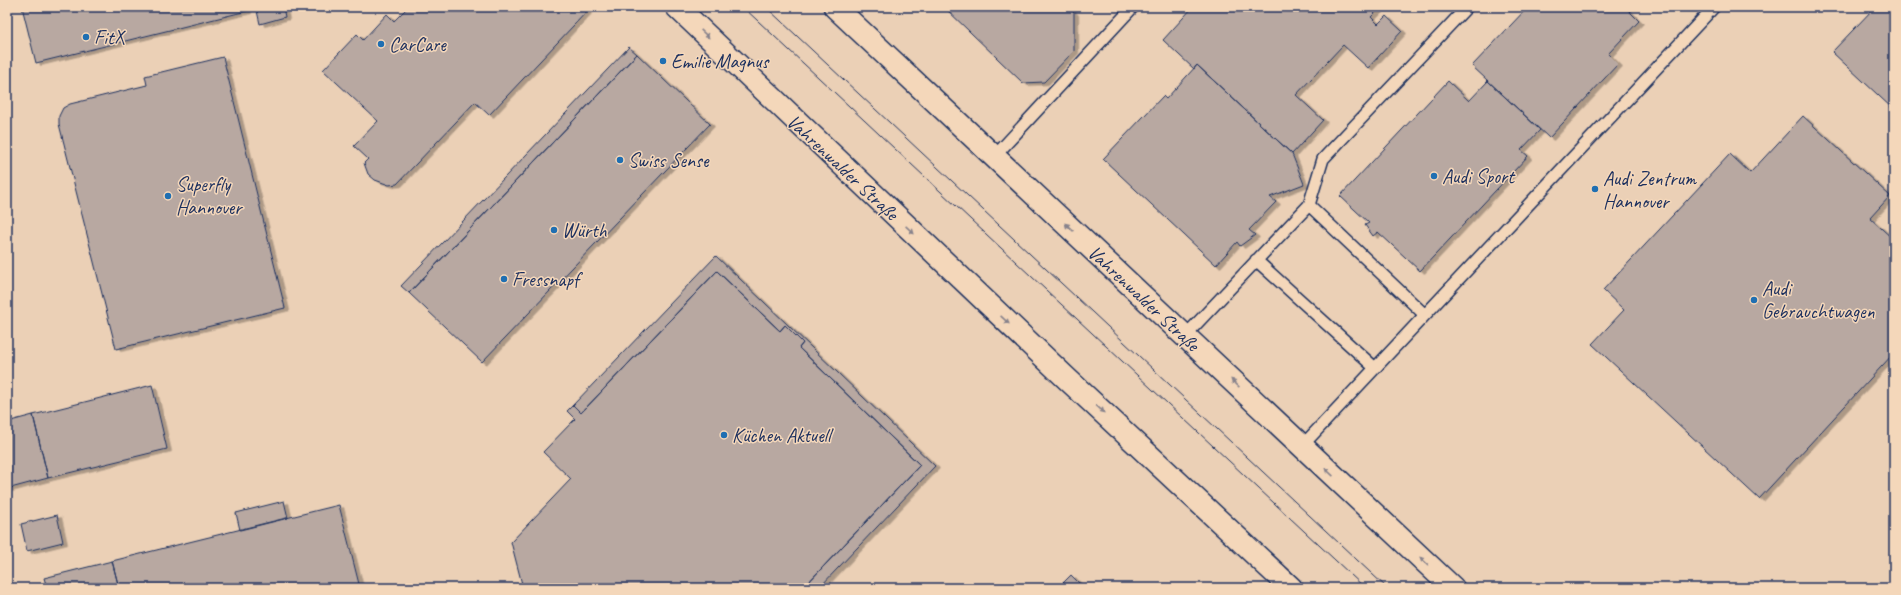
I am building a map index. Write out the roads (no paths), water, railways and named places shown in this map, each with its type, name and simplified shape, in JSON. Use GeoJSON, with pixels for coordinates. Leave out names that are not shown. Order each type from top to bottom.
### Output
{"type":"FeatureCollection","features":[{"type":"Feature","properties":{"kind":"main road","name":"Vahrenwalder Straße"},"geometry":{"type":"LineString","coordinates":[[677,7],[1018,332],[1291,588]]}},
{"type":"Feature","properties":{"kind":"main road","name":"Vahrenwalder Straße"},"geometry":{"type":"LineString","coordinates":[[835,7],[1453,588]]}},
{"type":"Feature","properties":{"kind":"lane"},"geometry":{"type":"LineString","coordinates":[[994,157],[1133,7]]}},
{"type":"Feature","properties":{"kind":"lane"},"geometry":{"type":"LineString","coordinates":[[1185,336],[1309,204],[1323,159],[1467,7]]}},
{"type":"Feature","properties":{"kind":"lane"},"geometry":{"type":"LineString","coordinates":[[1302,446],[1714,7]]}},
{"type":"Feature","properties":{"kind":"lane"},"geometry":{"type":"LineString","coordinates":[[1309,204],[1425,315]]}},
{"type":"Feature","properties":{"kind":"lane"},"geometry":{"type":"LineString","coordinates":[[1256,260],[1375,368]]}},
{"type":"Feature","properties":{"kind":"tram line"},"geometry":{"type":"LineString","coordinates":[[743,7],[1365,588]]}},
{"type":"Feature","properties":{"kind":"tram line"},"geometry":{"type":"LineString","coordinates":[[766,7],[1387,588]]}},
{"type":"Feature","properties":{"kind":"place","name":"FitX"},"geometry":{"type":"Point","coordinates":[86,37]}},
{"type":"Feature","properties":{"kind":"place","name":"CarCare"},"geometry":{"type":"Point","coordinates":[381,44]}},
{"type":"Feature","properties":{"kind":"place","name":"Emilie Magnus"},"geometry":{"type":"Point","coordinates":[663,61]}},
{"type":"Feature","properties":{"kind":"place","name":"Swiss Sense"},"geometry":{"type":"Point","coordinates":[620,160]}},
{"type":"Feature","properties":{"kind":"place","name":"Audi Sport"},"geometry":{"type":"Point","coordinates":[1434,176]}},
{"type":"Feature","properties":{"kind":"place","name":"Audi Zentrum Hannover"},"geometry":{"type":"Point","coordinates":[1595,189]}},
{"type":"Feature","properties":{"kind":"place","name":"Superfly Hannover"},"geometry":{"type":"Point","coordinates":[168,196]}},
{"type":"Feature","properties":{"kind":"place","name":"Würth"},"geometry":{"type":"Point","coordinates":[554,230]}},
{"type":"Feature","properties":{"kind":"place","name":"Fressnapf"},"geometry":{"type":"Point","coordinates":[504,279]}},
{"type":"Feature","properties":{"kind":"place","name":"Audi Gebrauchtwagen"},"geometry":{"type":"Point","coordinates":[1754,300]}},
{"type":"Feature","properties":{"kind":"place","name":"Küchen Aktuell"},"geometry":{"type":"Point","coordinates":[724,435]}}]}
